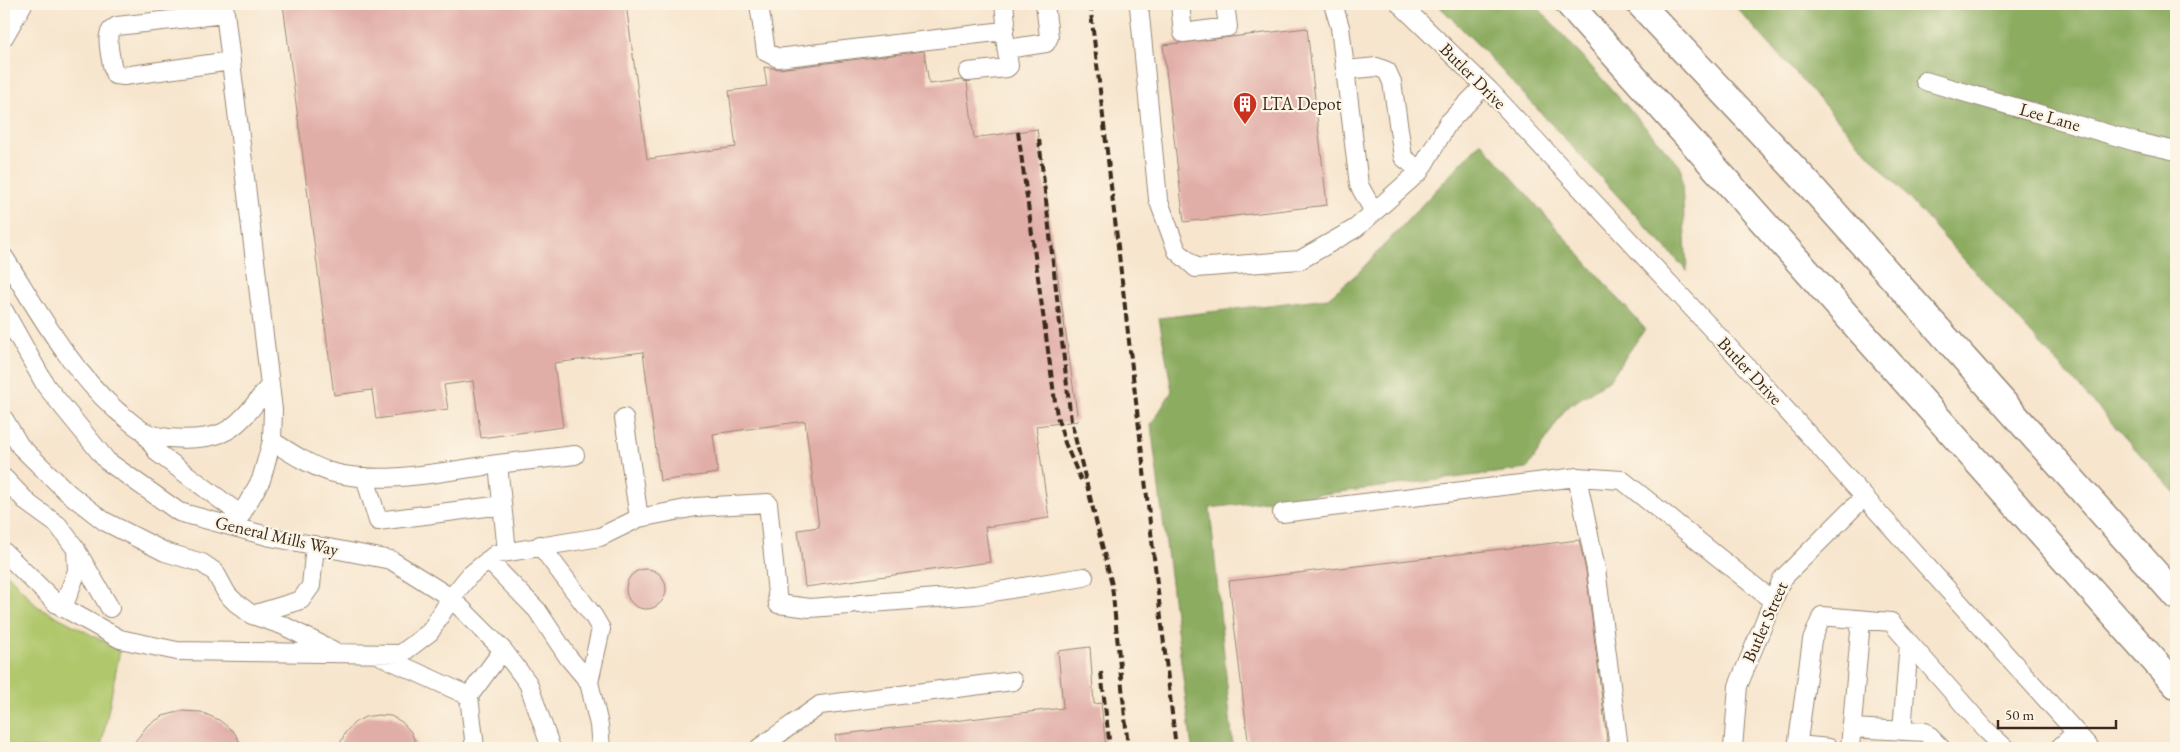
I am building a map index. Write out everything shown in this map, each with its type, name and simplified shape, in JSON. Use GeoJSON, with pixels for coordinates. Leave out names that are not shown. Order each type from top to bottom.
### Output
{"type":"FeatureCollection","features":[{"type":"Feature","properties":{"kind":"highway"},"geometry":{"type":"LineString","coordinates":[[1569,4],[2176,685]]}},
{"type":"Feature","properties":{"kind":"highway"},"geometry":{"type":"LineString","coordinates":[[1640,4],[1808,182],[2176,596]]}},
{"type":"Feature","properties":{"kind":"street"},"geometry":{"type":"LineString","coordinates":[[4,38],[23,4]]}},
{"type":"Feature","properties":{"kind":"street"},"geometry":{"type":"LineString","coordinates":[[759,4],[766,52],[778,58],[1004,30]]}},
{"type":"Feature","properties":{"kind":"street"},"geometry":{"type":"LineString","coordinates":[[968,72],[1007,68],[1010,66],[1004,30],[1006,22],[1004,4]]}},
{"type":"Feature","properties":{"kind":"street"},"geometry":{"type":"LineString","coordinates":[[1007,48],[1046,42],[1049,37],[1045,4]]}},
{"type":"Feature","properties":{"kind":"street"},"geometry":{"type":"LineString","coordinates":[[1142,4],[1139,6],[1158,199],[1177,251],[1196,268],[1300,260],[1356,228],[1420,171],[1448,123],[1484,86]]}},
{"type":"Feature","properties":{"kind":"street"},"geometry":{"type":"LineString","coordinates":[[1180,4],[1183,33],[1228,27],[1225,4]]}},
{"type":"Feature","properties":{"kind":"street"},"geometry":{"type":"LineString","coordinates":[[1333,4],[1340,27],[1359,185],[1374,212]]}},
{"type":"Feature","properties":{"kind":"street","name":"Butler Drive"},"geometry":{"type":"LineString","coordinates":[[1400,4],[1484,86],[1762,383],[2090,748]]}},
{"type":"Feature","properties":{"kind":"street"},"geometry":{"type":"LineString","coordinates":[[4,256],[63,350],[95,390],[143,431],[158,453],[237,521],[261,480],[272,441],[273,410],[231,61],[224,9],[117,26],[112,29],[108,36],[112,70],[115,75],[124,76],[231,61]]}},
{"type":"Feature","properties":{"kind":"street"},"geometry":{"type":"LineString","coordinates":[[1345,70],[1377,67],[1387,71],[1392,82],[1403,157],[1420,171]]}},
{"type":"Feature","properties":{"kind":"street","name":"Lee Lane"},"geometry":{"type":"LineString","coordinates":[[1925,81],[2136,142],[2176,151]]}},
{"type":"Feature","properties":{"kind":"street","name":"General Mills Way"},"geometry":{"type":"LineString","coordinates":[[4,311],[46,386],[107,461],[179,512],[237,521],[271,537],[391,560],[451,598],[503,650],[528,683],[550,748]]}},
{"type":"Feature","properties":{"kind":"street"},"geometry":{"type":"LineString","coordinates":[[143,431],[158,437],[200,438],[223,433],[245,415],[270,385]]}},
{"type":"Feature","properties":{"kind":"street"},"geometry":{"type":"LineString","coordinates":[[624,418],[639,518]]}},
{"type":"Feature","properties":{"kind":"street"},"geometry":{"type":"LineString","coordinates":[[4,420],[20,446],[67,492],[104,521],[165,552],[202,563],[215,572],[227,594],[252,615],[282,625],[340,654]]}},
{"type":"Feature","properties":{"kind":"street"},"geometry":{"type":"LineString","coordinates":[[272,441],[302,460],[330,472],[365,477],[399,476],[575,455]]}},
{"type":"Feature","properties":{"kind":"street"},"geometry":{"type":"LineString","coordinates":[[498,464],[507,552]]}},
{"type":"Feature","properties":{"kind":"street"},"geometry":{"type":"LineString","coordinates":[[365,477],[378,521],[502,505]]}},
{"type":"Feature","properties":{"kind":"street"},"geometry":{"type":"LineString","coordinates":[[1282,512],[1577,477],[1622,480],[1773,601]]}},
{"type":"Feature","properties":{"kind":"street"},"geometry":{"type":"LineString","coordinates":[[1577,477],[1596,569],[1619,748]]}},
{"type":"Feature","properties":{"kind":"street"},"geometry":{"type":"LineString","coordinates":[[4,478],[29,504],[58,525],[76,548],[110,608]]}},
{"type":"Feature","properties":{"kind":"street","name":"Butler Street"},"geometry":{"type":"LineString","coordinates":[[1733,748],[1738,686],[1782,579],[1864,497]]}},
{"type":"Feature","properties":{"kind":"street"},"geometry":{"type":"LineString","coordinates":[[4,552],[15,565],[63,608],[120,639],[176,651],[401,654],[430,632],[451,598],[469,576],[496,554],[600,536],[639,518],[696,507],[768,503],[778,604],[810,608],[975,595],[1084,577]]}},
{"type":"Feature","properties":{"kind":"street"},"geometry":{"type":"LineString","coordinates":[[252,615],[301,600],[311,586],[315,545]]}},
{"type":"Feature","properties":{"kind":"street"},"geometry":{"type":"LineString","coordinates":[[540,545],[590,610],[601,630],[589,682],[601,748]]}},
{"type":"Feature","properties":{"kind":"street"},"geometry":{"type":"LineString","coordinates":[[63,608],[78,571],[76,548]]}},
{"type":"Feature","properties":{"kind":"street"},"geometry":{"type":"LineString","coordinates":[[488,560],[537,610],[568,657],[589,682]]}},
{"type":"Feature","properties":{"kind":"street"},"geometry":{"type":"LineString","coordinates":[[1829,748],[1798,747],[1812,640],[1822,616],[1891,622],[2004,748]]}},
{"type":"Feature","properties":{"kind":"street"},"geometry":{"type":"LineString","coordinates":[[1850,748],[1861,620]]}},
{"type":"Feature","properties":{"kind":"street"},"geometry":{"type":"LineString","coordinates":[[1902,730],[1909,642]]}},
{"type":"Feature","properties":{"kind":"street"},"geometry":{"type":"LineString","coordinates":[[475,748],[469,696],[503,650]]}},
{"type":"Feature","properties":{"kind":"street"},"geometry":{"type":"LineString","coordinates":[[375,654],[469,696]]}},
{"type":"Feature","properties":{"kind":"street"},"geometry":{"type":"LineString","coordinates":[[758,748],[820,705],[1013,681]]}},
{"type":"Feature","properties":{"kind":"street"},"geometry":{"type":"LineString","coordinates":[[1852,728],[1925,732],[1941,748]]}},
{"type":"Feature","properties":{"kind":"street"},"geometry":{"type":"LineString","coordinates":[[2059,748],[2076,733]]}},
{"type":"Feature","properties":{"kind":"green space"},"geometry":{"type":"Polygon","coordinates":[[[1437,4],[1535,4],[1681,167],[1687,271],[1479,46],[1437,4]]]}},
{"type":"Feature","properties":{"kind":"green space"},"geometry":{"type":"Polygon","coordinates":[[[1733,4],[2176,4],[2176,494],[1733,4]]]}},
{"type":"Feature","properties":{"kind":"green space"},"geometry":{"type":"Polygon","coordinates":[[[1481,142],[1645,329],[1610,379],[1566,408],[1527,469],[1210,508],[1233,748],[1192,748],[1151,425],[1172,391],[1159,318],[1328,298],[1358,273],[1481,142]]]}},
{"type":"Feature","properties":{"kind":"green space"},"geometry":{"type":"Polygon","coordinates":[[[4,570],[37,606],[120,650],[101,748],[4,748],[4,570]]]}},
{"type":"Feature","properties":{"kind":"building"},"geometry":{"type":"Polygon","coordinates":[[[283,4],[312,4],[313,6],[328,4],[626,4],[647,159],[736,147],[729,91],[767,86],[764,67],[779,69],[924,51],[929,84],[961,80],[967,82],[974,138],[1037,129],[1078,421],[1036,426],[1049,518],[985,527],[990,562],[805,587],[798,530],[819,527],[805,421],[713,434],[718,473],[660,481],[643,352],[554,363],[563,427],[481,438],[473,381],[444,385],[448,409],[376,419],[372,390],[334,395],[283,4]]]}},
{"type":"Feature","properties":{"kind":"building","name":"LTA Depot"},"geometry":{"type":"Polygon","coordinates":[[[1307,28],[1327,205],[1184,222],[1163,45],[1307,28]]]}},
{"type":"Feature","properties":{"kind":"building"},"geometry":{"type":"Polygon","coordinates":[[[1579,540],[1586,571],[1608,748],[1249,748],[1229,581],[1579,540]]]}},
{"type":"Feature","properties":{"kind":"building"},"geometry":{"type":"Polygon","coordinates":[[[650,569],[657,572],[663,578],[666,589],[665,597],[657,606],[650,609],[642,609],[635,606],[627,597],[626,585],[629,578],[638,570],[650,569]]]}},
{"type":"Feature","properties":{"kind":"building"},"geometry":{"type":"Polygon","coordinates":[[[1090,647],[1094,704],[1101,703],[1106,748],[837,748],[835,735],[1063,708],[1058,651],[1090,647]]]}},
{"type":"Feature","properties":{"kind":"building"},"geometry":{"type":"Polygon","coordinates":[[[182,711],[201,712],[219,720],[234,732],[243,748],[130,748],[147,726],[163,716],[182,711]]]}},
{"type":"Feature","properties":{"kind":"building"},"geometry":{"type":"Polygon","coordinates":[[[391,716],[402,722],[411,732],[418,748],[338,748],[345,733],[354,723],[365,717],[391,716]]]}},
{"type":"Feature","properties":{"kind":"railway"},"geometry":{"type":"LineString","coordinates":[[1090,4],[1176,748]]}},
{"type":"Feature","properties":{"kind":"railway"},"geometry":{"type":"LineString","coordinates":[[1018,132],[1057,416],[1065,443],[1081,480]]}},
{"type":"Feature","properties":{"kind":"railway"},"geometry":{"type":"LineString","coordinates":[[1039,139],[1071,421],[1112,585],[1128,748]]}},
{"type":"Feature","properties":{"kind":"railway"},"geometry":{"type":"LineString","coordinates":[[1101,672],[1110,748]]}},
{"type":"Feature","properties":{"kind":"place","name":"LTA Depot"},"geometry":{"type":"Point","coordinates":[1245,125]}}]}
